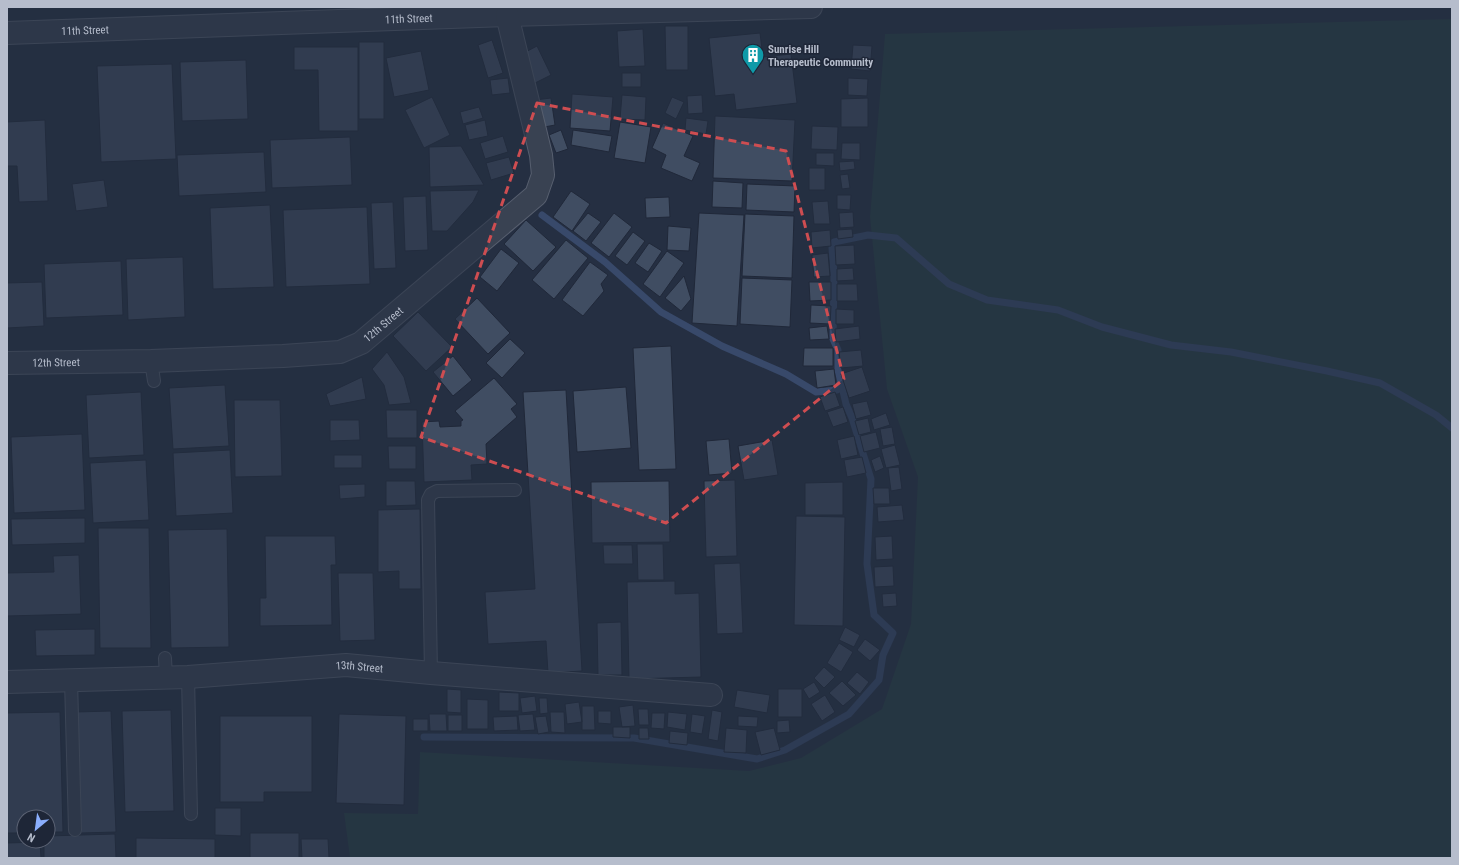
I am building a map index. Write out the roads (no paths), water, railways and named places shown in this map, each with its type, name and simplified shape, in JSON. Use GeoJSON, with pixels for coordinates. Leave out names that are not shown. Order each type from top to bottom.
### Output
{"type":"FeatureCollection","features":[{"type":"Feature","properties":{"kind":"street","name":"11th Street"},"geometry":{"type":"LineString","coordinates":[[7,33],[367,13],[507,15],[811,7]]}},
{"type":"Feature","properties":{"kind":"street","name":"12th Street"},"geometry":{"type":"LineString","coordinates":[[7,363],[153,371],[283,356],[340,352],[361,343],[536,195],[543,175],[541,155],[507,15]]}},
{"type":"Feature","properties":{"kind":"street","name":"13th Street"},"geometry":{"type":"LineString","coordinates":[[7,682],[71,680],[165,667],[188,677],[346,665],[711,695]]}},
{"type":"Feature","properties":{"kind":"lane"},"geometry":{"type":"LineString","coordinates":[[432,673],[428,500],[431,494],[436,491],[515,490]]}},
{"type":"Feature","properties":{"kind":"lane"},"geometry":{"type":"LineString","coordinates":[[188,677],[191,814]]}},
{"type":"Feature","properties":{"kind":"lane"},"geometry":{"type":"LineString","coordinates":[[71,680],[75,830]]}},
{"type":"Feature","properties":{"kind":"waterway"},"geometry":{"type":"LineString","coordinates":[[542,215],[605,262],[661,312],[722,346],[786,374],[816,392],[837,390],[841,381]]}},
{"type":"Feature","properties":{"kind":"waterway"},"geometry":{"type":"LineString","coordinates":[[424,737],[634,738],[757,759],[785,750],[849,714],[879,680],[883,655],[893,633],[874,615],[867,564],[871,479],[852,418],[846,404],[838,370],[838,350],[833,339],[834,274],[832,248],[834,242],[868,235],[896,238],[949,284],[987,300],[1058,310],[1102,327],[1171,345],[1231,352],[1380,383],[1436,415],[1452,428]]}},
{"type":"Feature","properties":{"kind":"place","name":"Sunrise Hill Therapeutic Community"},"geometry":{"type":"Point","coordinates":[753,74]}}]}
